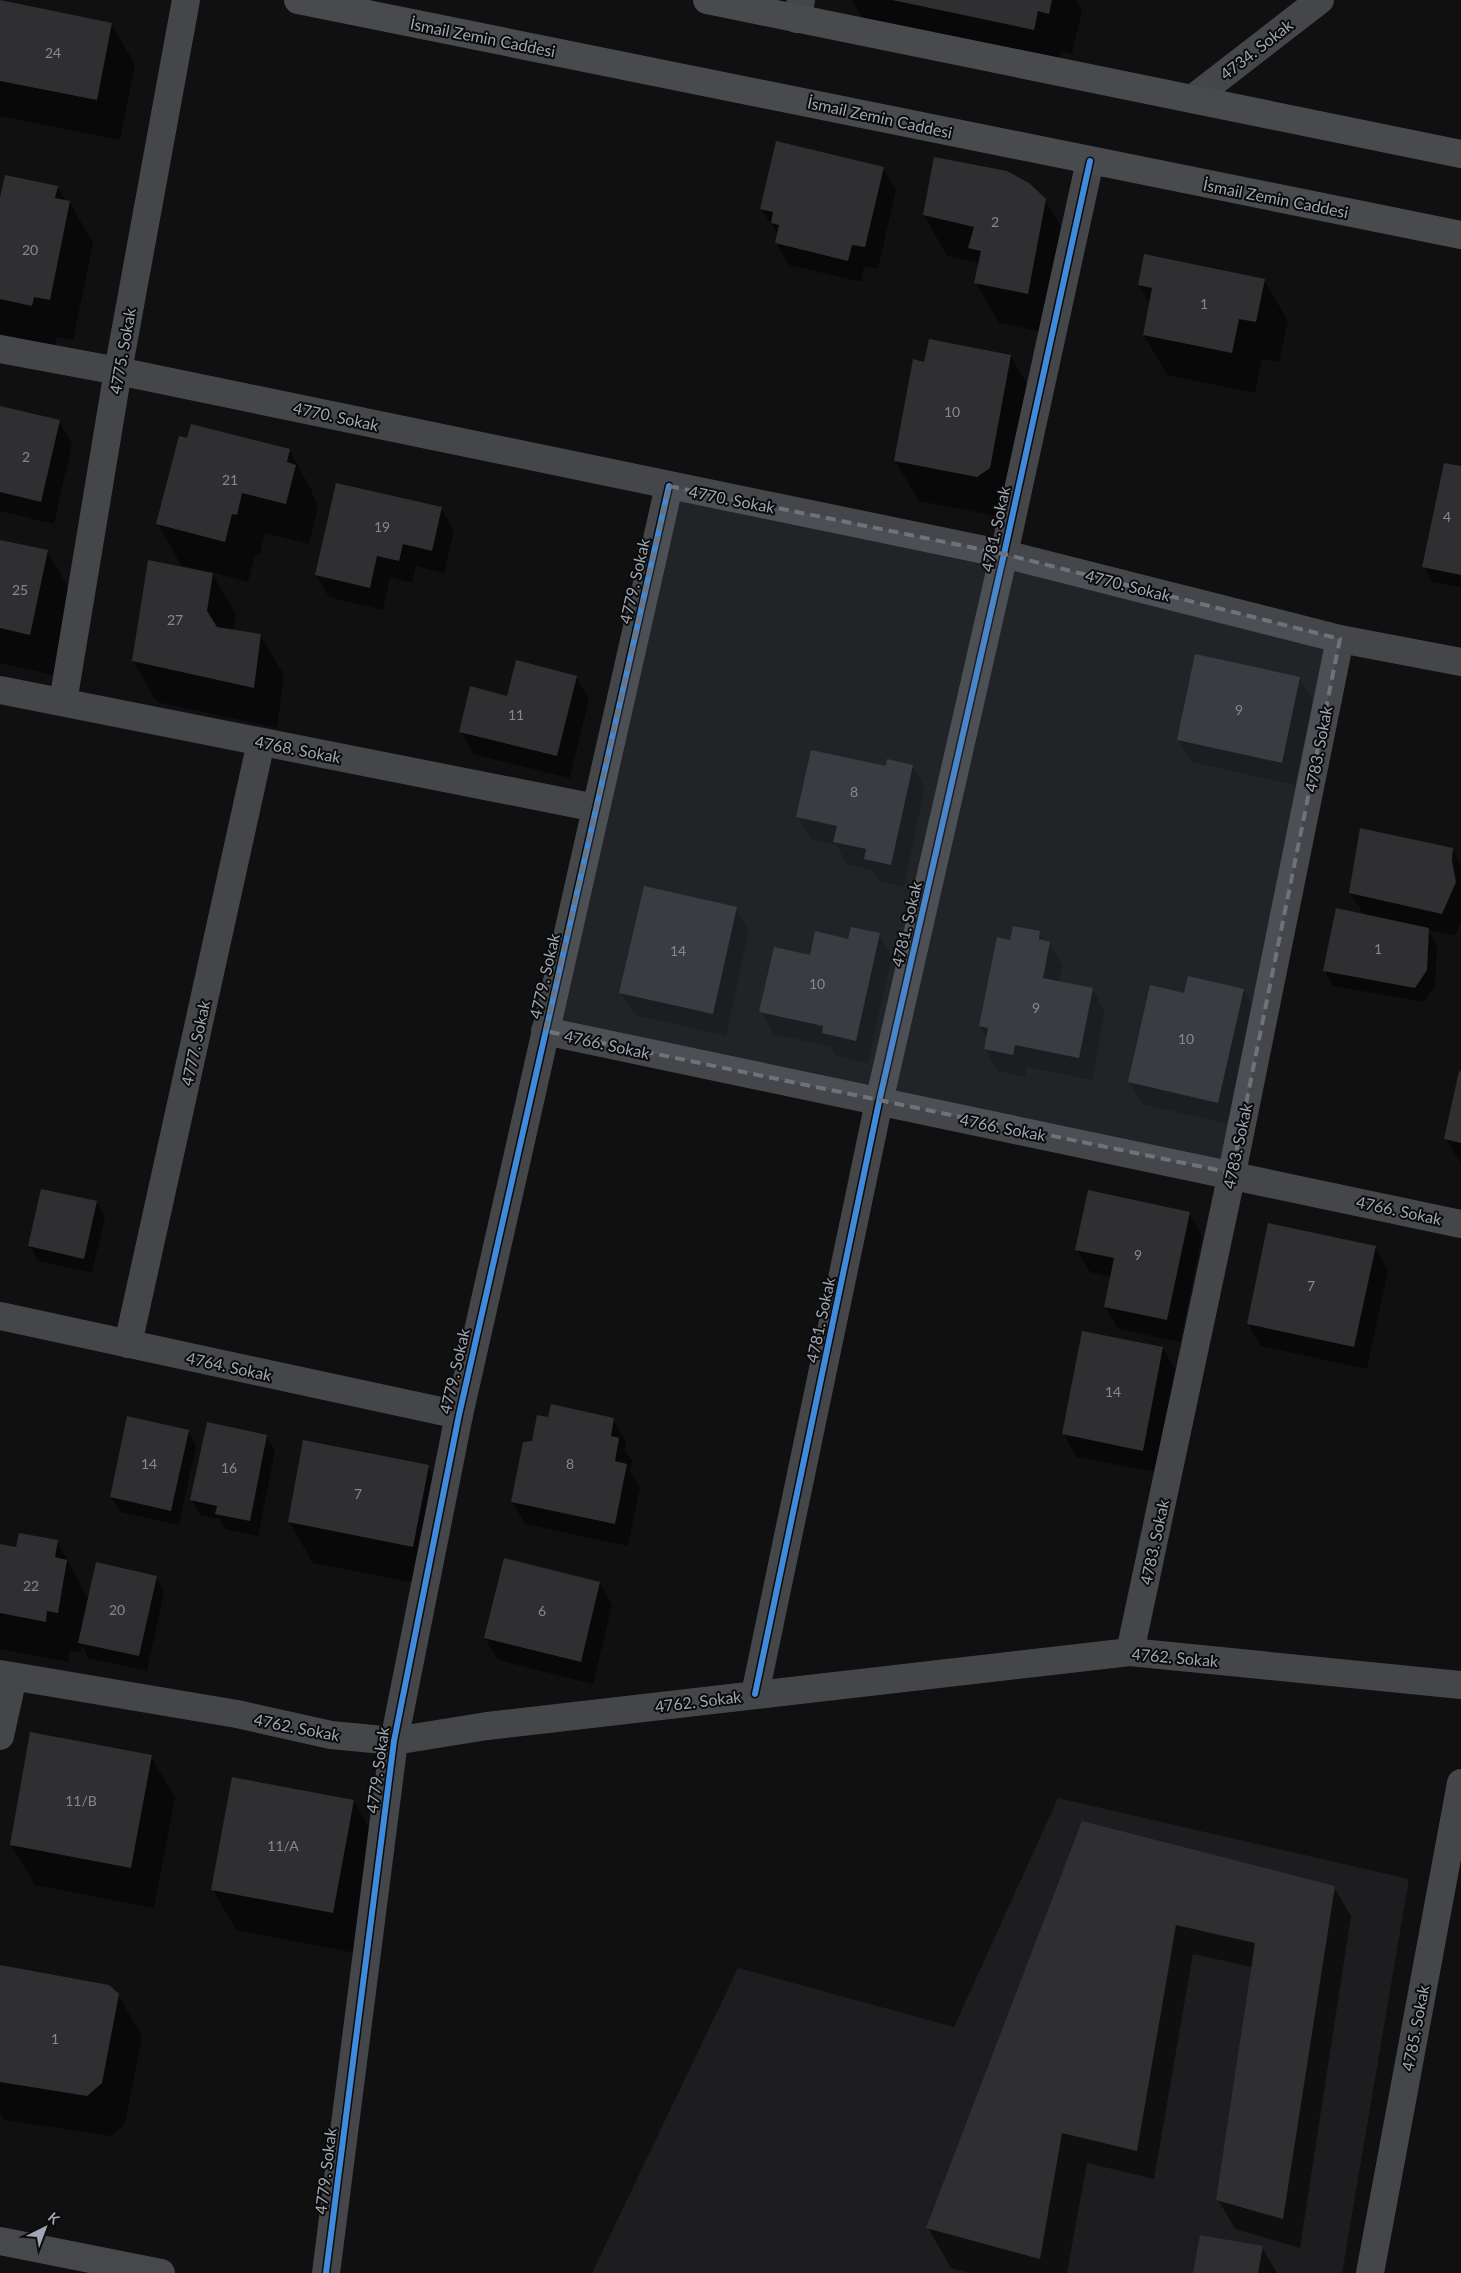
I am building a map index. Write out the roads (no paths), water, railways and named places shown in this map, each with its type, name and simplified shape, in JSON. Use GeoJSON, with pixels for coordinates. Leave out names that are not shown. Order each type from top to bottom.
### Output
{"type":"FeatureCollection","features":[{"type":"Feature","properties":{"kind":"highway"},"geometry":{"type":"LineString","coordinates":[[0,2241],[161,2273]]}},
{"type":"Feature","properties":{"kind":"main road","name":"İsmail Zemin Caddesi"},"geometry":{"type":"LineString","coordinates":[[298,0],[774,94],[1461,235]]}},
{"type":"Feature","properties":{"kind":"main road"},"geometry":{"type":"LineString","coordinates":[[707,0],[799,9],[1192,99],[1461,154]]}},
{"type":"Feature","properties":{"kind":"street","name":"4775. Sokak"},"geometry":{"type":"LineString","coordinates":[[63,702],[118,371],[186,0]]}},
{"type":"Feature","properties":{"kind":"street","name":"4734. Sokak"},"geometry":{"type":"LineString","coordinates":[[1192,99],[1320,0]]}},
{"type":"Feature","properties":{"kind":"street","name":"4781. Sokak"},"geometry":{"type":"LineString","coordinates":[[755,1694],[879,1102],[1004,554],[1090,160]]}},
{"type":"Feature","properties":{"kind":"street","name":"4770. Sokak"},"geometry":{"type":"LineString","coordinates":[[0,349],[118,371],[1004,554],[1340,639],[1461,662]]}},
{"type":"Feature","properties":{"kind":"street","name":"4779. Sokak"},"geometry":{"type":"LineString","coordinates":[[326,2273],[394,1741],[458,1414],[669,486]]}},
{"type":"Feature","properties":{"kind":"street","name":"4783. Sokak"},"geometry":{"type":"LineString","coordinates":[[1130,1652],[1232,1173],[1340,639]]}},
{"type":"Feature","properties":{"kind":"street","name":"4768. Sokak"},"geometry":{"type":"LineString","coordinates":[[0,690],[596,808]]}},
{"type":"Feature","properties":{"kind":"street","name":"4777. Sokak"},"geometry":{"type":"LineString","coordinates":[[128,1344],[261,742]]}},
{"type":"Feature","properties":{"kind":"street","name":"4766. Sokak"},"geometry":{"type":"LineString","coordinates":[[545,1031],[879,1102],[1232,1173],[1461,1224]]}},
{"type":"Feature","properties":{"kind":"street","name":"4764. Sokak"},"geometry":{"type":"LineString","coordinates":[[0,1316],[458,1414]]}},
{"type":"Feature","properties":{"kind":"street","name":"4762. Sokak"},"geometry":{"type":"LineString","coordinates":[[6,1675],[237,1714],[331,1735],[394,1741],[487,1726],[1130,1652],[1461,1685]]}},
{"type":"Feature","properties":{"kind":"street"},"geometry":{"type":"LineString","coordinates":[[0,1736],[6,1675]]}},
{"type":"Feature","properties":{"kind":"street","name":"4785. Sokak"},"geometry":{"type":"LineString","coordinates":[[1370,2273],[1461,1782]]}}]}
